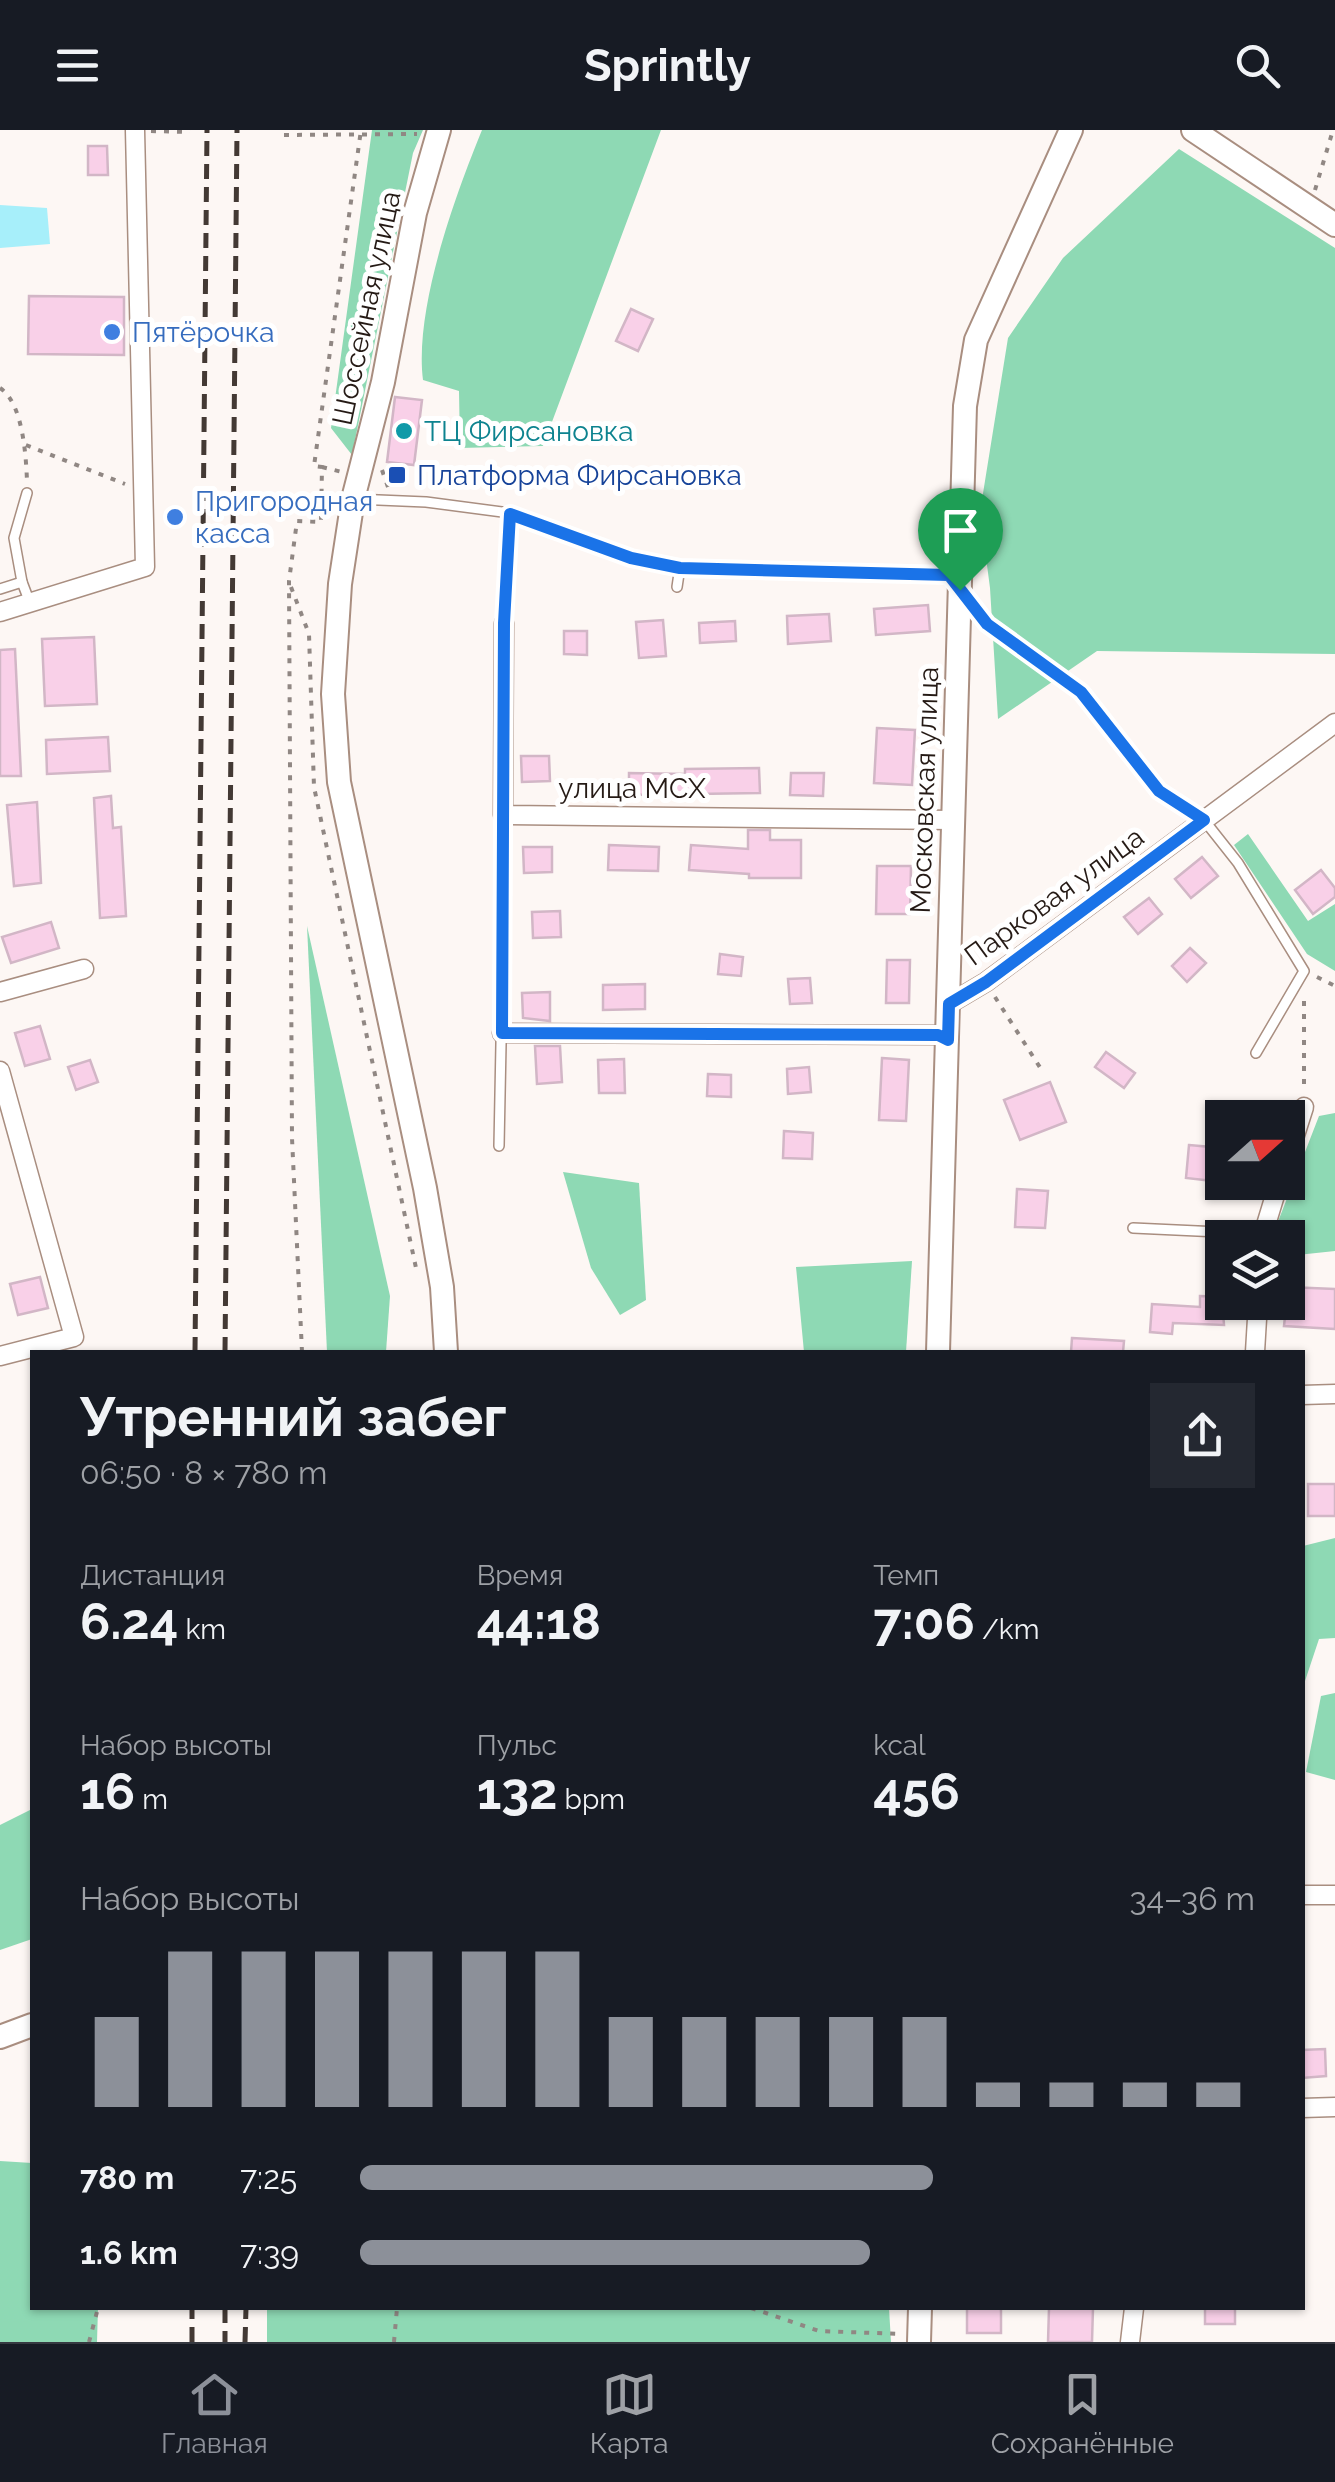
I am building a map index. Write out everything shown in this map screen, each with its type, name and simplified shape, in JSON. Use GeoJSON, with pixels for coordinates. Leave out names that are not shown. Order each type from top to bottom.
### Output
{"type":"FeatureCollection","features":[{"type":"Feature","properties":{"kind":"street"},"geometry":{"type":"LineString","coordinates":[[0,612],[145,567],[135,130]]}},
{"type":"Feature","properties":{"kind":"street","name":"Московская улица"},"geometry":{"type":"LineString","coordinates":[[938,1350],[965,406],[976,340],[1071,130]]}},
{"type":"Feature","properties":{"kind":"street"},"geometry":{"type":"LineString","coordinates":[[1193,130],[1335,225]]}},
{"type":"Feature","properties":{"kind":"street","name":"Шоссейная улица"},"geometry":{"type":"LineString","coordinates":[[438,132],[414,213],[383,382],[354,499],[340,584],[333,694],[340,782],[425,1188],[442,1287],[446,1350]]}},
{"type":"Feature","properties":{"kind":"street"},"geometry":{"type":"LineString","coordinates":[[503,815],[504,623]]}},
{"type":"Feature","properties":{"kind":"street","name":"Парковая улица"},"geometry":{"type":"LineString","coordinates":[[949,1004],[986,982],[1335,722]]}},
{"type":"Feature","properties":{"kind":"street","name":"улица МСХ"},"geometry":{"type":"LineString","coordinates":[[503,815],[953,820]]}},
{"type":"Feature","properties":{"kind":"street"},"geometry":{"type":"LineString","coordinates":[[0,992],[84,969]]}},
{"type":"Feature","properties":{"kind":"street"},"geometry":{"type":"LineString","coordinates":[[502,1033],[938,1035],[948,1040]]}},
{"type":"Feature","properties":{"kind":"street"},"geometry":{"type":"LineString","coordinates":[[0,1070],[74,1337],[0,1356]]}},
{"type":"Feature","properties":{"kind":"street"},"geometry":{"type":"LineString","coordinates":[[1255,1350],[1257,1320]]}},
{"type":"Feature","properties":{"kind":"street"},"geometry":{"type":"LineString","coordinates":[[1305,1395],[1335,1394]]}},
{"type":"Feature","properties":{"kind":"street"},"geometry":{"type":"LineString","coordinates":[[1305,1895],[1335,1895]]}},
{"type":"Feature","properties":{"kind":"street"},"geometry":{"type":"LineString","coordinates":[[0,2036],[30,2026]]}},
{"type":"Feature","properties":{"kind":"street"},"geometry":{"type":"LineString","coordinates":[[1305,2108],[1335,2107]]}},
{"type":"Feature","properties":{"kind":"street"},"geometry":{"type":"LineString","coordinates":[[913,2338],[920,2310]]}},
{"type":"Feature","properties":{"kind":"street"},"geometry":{"type":"LineString","coordinates":[[1130,2342],[1134,2310]]}},
{"type":"Feature","properties":{"kind":"lane"},"geometry":{"type":"LineString","coordinates":[[27,493],[14,538],[30,604]]}},
{"type":"Feature","properties":{"kind":"lane"},"geometry":{"type":"LineString","coordinates":[[354,499],[426,502],[510,514],[631,558],[680,568],[822,574]]}},
{"type":"Feature","properties":{"kind":"lane"},"geometry":{"type":"LineString","coordinates":[[677,587],[680,568]]}},
{"type":"Feature","properties":{"kind":"lane"},"geometry":{"type":"LineString","coordinates":[[0,589],[22,582]]}},
{"type":"Feature","properties":{"kind":"lane"},"geometry":{"type":"LineString","coordinates":[[502,951],[503,815]]}},
{"type":"Feature","properties":{"kind":"lane"},"geometry":{"type":"LineString","coordinates":[[1204,820],[1238,864],[1304,971],[1256,1054]]}},
{"type":"Feature","properties":{"kind":"lane"},"geometry":{"type":"LineString","coordinates":[[499,1146],[502,993]]}},
{"type":"Feature","properties":{"kind":"lane"},"geometry":{"type":"LineString","coordinates":[[1133,1228],[1205,1232]]}},
{"type":"Feature","properties":{"kind":"path"},"geometry":{"type":"LineString","coordinates":[[1309,208],[1333,130]]}},
{"type":"Feature","properties":{"kind":"path"},"geometry":{"type":"LineString","coordinates":[[144,131],[190,132]]}},
{"type":"Feature","properties":{"kind":"path"},"geometry":{"type":"LineString","coordinates":[[348,474],[314,466],[361,132]]}},
{"type":"Feature","properties":{"kind":"path"},"geometry":{"type":"LineString","coordinates":[[284,135],[438,132]]}},
{"type":"Feature","properties":{"kind":"path"},"geometry":{"type":"LineString","coordinates":[[0,388],[8,393],[26,444],[27,493]]}},
{"type":"Feature","properties":{"kind":"path"},"geometry":{"type":"LineString","coordinates":[[26,444],[144,491]]}},
{"type":"Feature","properties":{"kind":"path"},"geometry":{"type":"LineString","coordinates":[[302,1350],[292,1138],[289,581],[297,521],[321,522],[322,467]]}},
{"type":"Feature","properties":{"kind":"path"},"geometry":{"type":"LineString","coordinates":[[504,623],[510,514]]}},
{"type":"Feature","properties":{"kind":"path"},"geometry":{"type":"LineString","coordinates":[[822,574],[949,575],[987,624],[1081,692],[1159,791],[1204,820]]}},
{"type":"Feature","properties":{"kind":"path"},"geometry":{"type":"LineString","coordinates":[[289,581],[309,634],[317,805],[420,1284]]}},
{"type":"Feature","properties":{"kind":"path"},"geometry":{"type":"LineString","coordinates":[[1304,1100],[1304,971],[1335,986]]}},
{"type":"Feature","properties":{"kind":"path"},"geometry":{"type":"LineString","coordinates":[[986,982],[1041,1069]]}},
{"type":"Feature","properties":{"kind":"path"},"geometry":{"type":"LineString","coordinates":[[90,2342],[98,2310]]}},
{"type":"Feature","properties":{"kind":"path"},"geometry":{"type":"LineString","coordinates":[[394,2342],[397,2310]]}},
{"type":"Feature","properties":{"kind":"path"},"geometry":{"type":"LineString","coordinates":[[757,2310],[819,2331],[913,2338]]}},
{"type":"Feature","properties":{"kind":"green space"},"geometry":{"type":"Polygon","coordinates":[[[372,130],[423,130],[413,153],[352,455],[331,428],[372,130]]]}},
{"type":"Feature","properties":{"kind":"green space"},"geometry":{"type":"Polygon","coordinates":[[[482,130],[661,130],[543,446],[460,448],[459,391],[423,380],[425,320],[439,253],[482,130]]]}},
{"type":"Feature","properties":{"kind":"green space"},"geometry":{"type":"Polygon","coordinates":[[[1179,149],[1335,248],[1335,654],[1097,651],[998,719],[990,588],[980,512],[1008,338],[1063,258],[1179,149]]]}},
{"type":"Feature","properties":{"kind":"green space"},"geometry":{"type":"Polygon","coordinates":[[[1248,834],[1308,921],[1335,904],[1335,971],[1307,954],[1234,845],[1248,834]]]}},
{"type":"Feature","properties":{"kind":"green space"},"geometry":{"type":"Polygon","coordinates":[[[307,926],[390,1296],[386,1350],[327,1350],[307,926]]]}},
{"type":"Feature","properties":{"kind":"green space"},"geometry":{"type":"Polygon","coordinates":[[[1335,1113],[1335,1251],[1305,1254],[1305,1220],[1279,1220],[1286,1200],[1305,1200],[1305,1152],[1319,1116],[1335,1113]]]}},
{"type":"Feature","properties":{"kind":"green space"},"geometry":{"type":"Polygon","coordinates":[[[563,1172],[639,1183],[646,1300],[620,1315],[591,1268],[563,1172]]]}},
{"type":"Feature","properties":{"kind":"green space"},"geometry":{"type":"Polygon","coordinates":[[[912,1261],[906,1350],[804,1350],[796,1267],[912,1261]]]}},
{"type":"Feature","properties":{"kind":"green space"},"geometry":{"type":"Polygon","coordinates":[[[1335,1538],[1335,1638],[1319,1639],[1305,1681],[1305,1546],[1335,1538]]]}},
{"type":"Feature","properties":{"kind":"green space"},"geometry":{"type":"Polygon","coordinates":[[[1335,1693],[1335,1780],[1306,1772],[1321,1696],[1335,1693]]]}},
{"type":"Feature","properties":{"kind":"green space"},"geometry":{"type":"Polygon","coordinates":[[[30,1810],[30,1940],[0,1950],[0,1825],[30,1810]]]}},
{"type":"Feature","properties":{"kind":"green space"},"geometry":{"type":"Polygon","coordinates":[[[0,2161],[30,2163],[30,2310],[98,2310],[97,2342],[0,2342],[0,2161]]]}},
{"type":"Feature","properties":{"kind":"green space"},"geometry":{"type":"Polygon","coordinates":[[[267,2310],[889,2310],[891,2342],[267,2342],[267,2310]]]}},
{"type":"Feature","properties":{"kind":"water"},"geometry":{"type":"Polygon","coordinates":[[[0,205],[47,208],[50,244],[0,248],[0,205]]]}},
{"type":"Feature","properties":{"kind":"building"},"geometry":{"type":"Polygon","coordinates":[[[88,146],[107,146],[108,175],[88,175],[88,146]]]}},
{"type":"Feature","properties":{"kind":"building"},"geometry":{"type":"Polygon","coordinates":[[[29,296],[124,297],[124,355],[28,354],[29,296]]]}},
{"type":"Feature","properties":{"kind":"building"},"geometry":{"type":"Polygon","coordinates":[[[631,309],[653,319],[638,351],[616,341],[631,309]]]}},
{"type":"Feature","properties":{"kind":"building","name":"ТЦ Фирсановка"},"geometry":{"type":"Polygon","coordinates":[[[395,397],[422,400],[414,465],[387,462],[395,397]]]}},
{"type":"Feature","properties":{"kind":"building"},"geometry":{"type":"Polygon","coordinates":[[[928,605],[930,631],[876,635],[874,609],[928,605]]]}},
{"type":"Feature","properties":{"kind":"building"},"geometry":{"type":"Polygon","coordinates":[[[829,614],[831,641],[788,644],[787,616],[829,614]]]}},
{"type":"Feature","properties":{"kind":"building"},"geometry":{"type":"Polygon","coordinates":[[[663,620],[666,656],[639,658],[636,622],[663,620]]]}},
{"type":"Feature","properties":{"kind":"building"},"geometry":{"type":"Polygon","coordinates":[[[735,621],[736,641],[700,643],[699,623],[735,621]]]}},
{"type":"Feature","properties":{"kind":"building"},"geometry":{"type":"Polygon","coordinates":[[[564,631],[587,631],[587,655],[564,654],[564,631]]]}},
{"type":"Feature","properties":{"kind":"building"},"geometry":{"type":"Polygon","coordinates":[[[94,637],[97,704],[45,706],[42,639],[94,637]]]}},
{"type":"Feature","properties":{"kind":"building"},"geometry":{"type":"Polygon","coordinates":[[[15,649],[21,776],[0,776],[0,650],[15,649]]]}},
{"type":"Feature","properties":{"kind":"building"},"geometry":{"type":"Polygon","coordinates":[[[877,728],[915,730],[912,785],[874,783],[877,728]]]}},
{"type":"Feature","properties":{"kind":"building"},"geometry":{"type":"Polygon","coordinates":[[[108,737],[110,771],[47,774],[46,740],[108,737]]]}},
{"type":"Feature","properties":{"kind":"building"},"geometry":{"type":"Polygon","coordinates":[[[521,756],[549,756],[550,781],[522,782],[521,756]]]}},
{"type":"Feature","properties":{"kind":"building"},"geometry":{"type":"Polygon","coordinates":[[[759,768],[760,793],[629,795],[629,773],[685,774],[685,769],[759,768]]]}},
{"type":"Feature","properties":{"kind":"building"},"geometry":{"type":"Polygon","coordinates":[[[791,773],[824,773],[823,796],[790,795],[791,773]]]}},
{"type":"Feature","properties":{"kind":"building"},"geometry":{"type":"Polygon","coordinates":[[[111,796],[113,828],[121,827],[126,916],[100,918],[94,798],[111,796]]]}},
{"type":"Feature","properties":{"kind":"building"},"geometry":{"type":"Polygon","coordinates":[[[37,802],[41,883],[14,886],[7,805],[37,802]]]}},
{"type":"Feature","properties":{"kind":"building"},"geometry":{"type":"Polygon","coordinates":[[[748,830],[770,830],[770,840],[801,840],[801,878],[749,878],[749,874],[689,870],[691,845],[748,849],[748,830]]]}},
{"type":"Feature","properties":{"kind":"building"},"geometry":{"type":"Polygon","coordinates":[[[609,845],[659,847],[658,871],[608,870],[609,845]]]}},
{"type":"Feature","properties":{"kind":"building"},"geometry":{"type":"Polygon","coordinates":[[[523,847],[552,847],[552,872],[524,873],[523,847]]]}},
{"type":"Feature","properties":{"kind":"building"},"geometry":{"type":"Polygon","coordinates":[[[1202,857],[1218,876],[1191,898],[1175,879],[1202,857]]]}},
{"type":"Feature","properties":{"kind":"building"},"geometry":{"type":"Polygon","coordinates":[[[877,866],[911,866],[910,914],[876,914],[877,866]]]}},
{"type":"Feature","properties":{"kind":"building"},"geometry":{"type":"Polygon","coordinates":[[[1321,870],[1335,888],[1335,897],[1313,914],[1295,890],[1321,870]]]}},
{"type":"Feature","properties":{"kind":"building"},"geometry":{"type":"Polygon","coordinates":[[[1149,898],[1162,914],[1138,934],[1124,917],[1149,898]]]}},
{"type":"Feature","properties":{"kind":"building"},"geometry":{"type":"Polygon","coordinates":[[[560,911],[561,937],[533,938],[532,912],[560,911]]]}},
{"type":"Feature","properties":{"kind":"building"},"geometry":{"type":"Polygon","coordinates":[[[51,922],[59,948],[11,963],[2,937],[51,922]]]}},
{"type":"Feature","properties":{"kind":"building"},"geometry":{"type":"Polygon","coordinates":[[[1190,948],[1206,963],[1187,982],[1172,966],[1190,948]]]}},
{"type":"Feature","properties":{"kind":"building"},"geometry":{"type":"Polygon","coordinates":[[[720,954],[743,957],[741,976],[718,974],[720,954]]]}},
{"type":"Feature","properties":{"kind":"building"},"geometry":{"type":"Polygon","coordinates":[[[887,960],[910,960],[909,1003],[886,1003],[887,960]]]}},
{"type":"Feature","properties":{"kind":"building"},"geometry":{"type":"Polygon","coordinates":[[[810,978],[812,1003],[790,1004],[788,979],[810,978]]]}},
{"type":"Feature","properties":{"kind":"building"},"geometry":{"type":"Polygon","coordinates":[[[645,984],[645,1009],[603,1010],[603,985],[645,984]]]}},
{"type":"Feature","properties":{"kind":"building"},"geometry":{"type":"Polygon","coordinates":[[[550,992],[550,1021],[523,1018],[522,993],[550,992]]]}},
{"type":"Feature","properties":{"kind":"building"},"geometry":{"type":"Polygon","coordinates":[[[40,1026],[50,1059],[25,1066],[15,1033],[40,1026]]]}},
{"type":"Feature","properties":{"kind":"building"},"geometry":{"type":"Polygon","coordinates":[[[535,1046],[560,1046],[562,1082],[537,1084],[535,1046]]]}},
{"type":"Feature","properties":{"kind":"building"},"geometry":{"type":"Polygon","coordinates":[[[1106,1052],[1135,1073],[1124,1088],[1095,1067],[1106,1052]]]}},
{"type":"Feature","properties":{"kind":"building"},"geometry":{"type":"Polygon","coordinates":[[[882,1058],[909,1060],[906,1121],[879,1120],[882,1058]]]}},
{"type":"Feature","properties":{"kind":"building"},"geometry":{"type":"Polygon","coordinates":[[[624,1059],[625,1093],[599,1093],[598,1060],[624,1059]]]}},
{"type":"Feature","properties":{"kind":"building"},"geometry":{"type":"Polygon","coordinates":[[[90,1060],[98,1082],[76,1090],[68,1067],[90,1060]]]}},
{"type":"Feature","properties":{"kind":"building"},"geometry":{"type":"Polygon","coordinates":[[[809,1067],[811,1092],[788,1094],[787,1069],[809,1067]]]}},
{"type":"Feature","properties":{"kind":"building"},"geometry":{"type":"Polygon","coordinates":[[[708,1074],[731,1075],[731,1097],[707,1096],[708,1074]]]}},
{"type":"Feature","properties":{"kind":"building"},"geometry":{"type":"Polygon","coordinates":[[[1050,1082],[1066,1122],[1020,1140],[1004,1100],[1050,1082]]]}},
{"type":"Feature","properties":{"kind":"building"},"geometry":{"type":"Polygon","coordinates":[[[784,1131],[813,1133],[812,1159],[783,1158],[784,1131]]]}},
{"type":"Feature","properties":{"kind":"building"},"geometry":{"type":"Polygon","coordinates":[[[1189,1145],[1205,1146],[1205,1180],[1186,1178],[1189,1145]]]}},
{"type":"Feature","properties":{"kind":"building"},"geometry":{"type":"Polygon","coordinates":[[[1017,1189],[1048,1191],[1045,1228],[1015,1227],[1017,1189]]]}},
{"type":"Feature","properties":{"kind":"building"},"geometry":{"type":"Polygon","coordinates":[[[40,1277],[48,1308],[18,1315],[10,1284],[40,1277]]]}},
{"type":"Feature","properties":{"kind":"building"},"geometry":{"type":"Polygon","coordinates":[[[1305,1288],[1335,1289],[1335,1329],[1284,1326],[1285,1320],[1305,1320],[1305,1288]]]}},
{"type":"Feature","properties":{"kind":"building"},"geometry":{"type":"Polygon","coordinates":[[[1200,1296],[1205,1296],[1205,1320],[1224,1320],[1224,1325],[1173,1323],[1172,1334],[1150,1332],[1152,1304],[1200,1307],[1200,1296]]]}},
{"type":"Feature","properties":{"kind":"building"},"geometry":{"type":"Polygon","coordinates":[[[1072,1338],[1124,1341],[1123,1350],[1071,1350],[1072,1338]]]}},
{"type":"Feature","properties":{"kind":"building"},"geometry":{"type":"Polygon","coordinates":[[[1308,1484],[1335,1484],[1335,1516],[1308,1516],[1308,1484]]]}},
{"type":"Feature","properties":{"kind":"building"},"geometry":{"type":"Polygon","coordinates":[[[1325,2049],[1326,2076],[1305,2078],[1305,2050],[1325,2049]]]}},
{"type":"Feature","properties":{"kind":"building"},"geometry":{"type":"Polygon","coordinates":[[[967,2310],[1001,2310],[1001,2333],[967,2333],[967,2310]]]}},
{"type":"Feature","properties":{"kind":"building"},"geometry":{"type":"Polygon","coordinates":[[[1049,2310],[1093,2310],[1092,2342],[1048,2342],[1049,2310]]]}},
{"type":"Feature","properties":{"kind":"building"},"geometry":{"type":"Polygon","coordinates":[[[1205,2310],[1235,2310],[1235,2324],[1205,2324],[1205,2310]]]}},
{"type":"Feature","properties":{"kind":"railway"},"geometry":{"type":"LineString","coordinates":[[195,1350],[207,130]]}},
{"type":"Feature","properties":{"kind":"railway"},"geometry":{"type":"LineString","coordinates":[[225,1350],[237,130]]}},
{"type":"Feature","properties":{"kind":"railway"},"geometry":{"type":"LineString","coordinates":[[192,2310],[192,2342]]}},
{"type":"Feature","properties":{"kind":"railway"},"geometry":{"type":"LineString","coordinates":[[225,2310],[225,2342]]}},
{"type":"Feature","properties":{"kind":"railway"},"geometry":{"type":"LineString","coordinates":[[245,2342],[246,2310]]}},
{"type":"Feature","properties":{"kind":"place","name":"Пятёрочка"},"geometry":{"type":"Point","coordinates":[112,332]}},
{"type":"Feature","properties":{"kind":"place","name":"ТЦ Фирсановка"},"geometry":{"type":"Point","coordinates":[404,431]}},
{"type":"Feature","properties":{"kind":"place","name":"Платформа Фирсановка"},"geometry":{"type":"Point","coordinates":[397,475]}},
{"type":"Feature","properties":{"kind":"place","name":"Пригородная касса"},"geometry":{"type":"Point","coordinates":[175,517]}},
{"type":"Feature","properties":{"kind":"route"},"geometry":{"type":"LineString","coordinates":[[510,514],[631,558],[680,568],[949,575],[960,590],[987,624],[1081,692],[1159,791],[1204,820],[986,982],[949,1004],[948,1040],[938,1035],[502,1033],[504,623],[510,514]]}}]}
